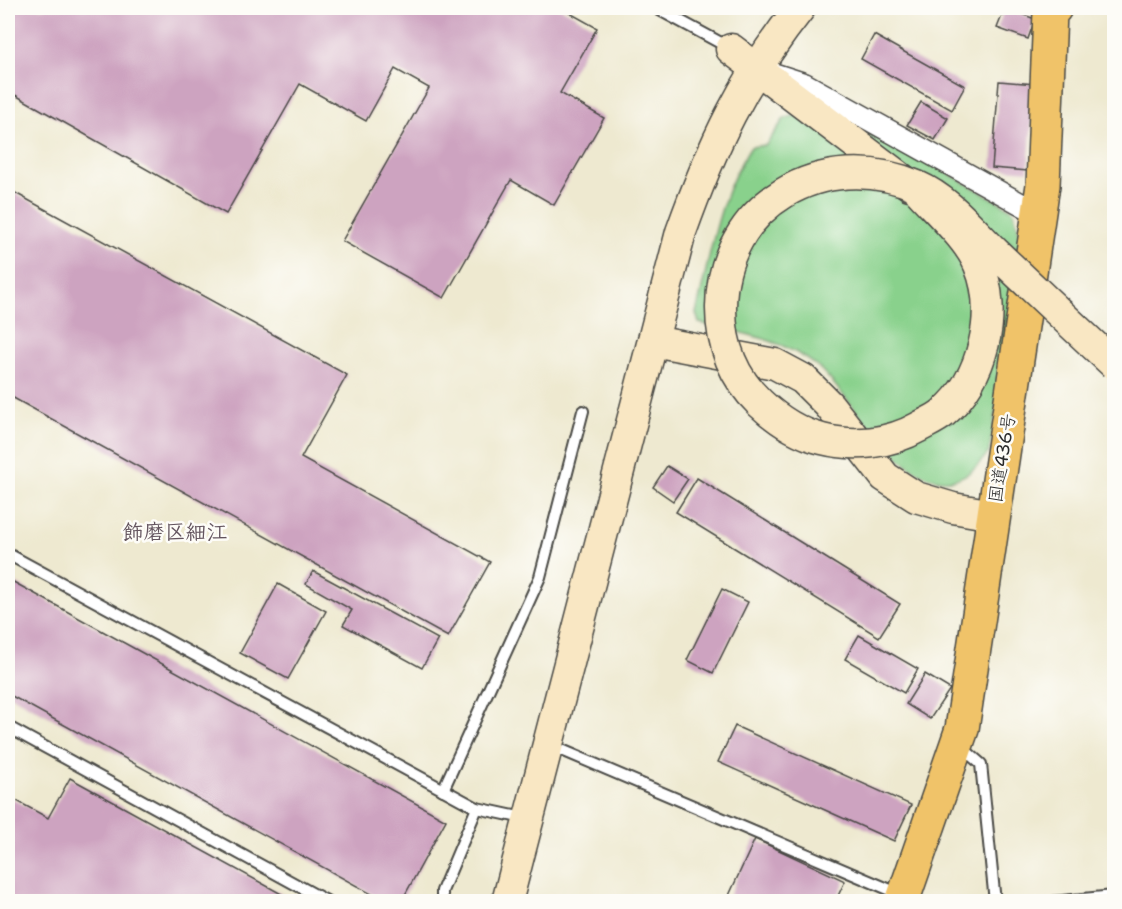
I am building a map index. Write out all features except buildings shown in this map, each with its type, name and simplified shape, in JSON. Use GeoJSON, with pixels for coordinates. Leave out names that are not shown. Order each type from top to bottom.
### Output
{"type":"FeatureCollection","features":[{"type":"Feature","properties":{"kind":"highway","name":"国道436号"},"geometry":{"type":"LineString","coordinates":[[903,899],[962,729],[1043,185],[1050,12],[1055,8]]}},
{"type":"Feature","properties":{"kind":"street"},"geometry":{"type":"LineString","coordinates":[[507,902],[681,232],[724,124],[756,68],[800,8]]}},
{"type":"Feature","properties":{"kind":"street"},"geometry":{"type":"LineString","coordinates":[[731,49],[756,68],[920,192],[950,225],[979,264],[985,289],[988,322],[981,358],[961,391],[943,413],[916,429],[897,438],[873,442],[840,443],[806,435],[772,414],[749,392],[734,369],[723,334],[720,297],[724,270],[737,239],[757,213],[786,190],[814,178],[845,172],[873,173],[898,179],[941,199],[1114,364]]}},
{"type":"Feature","properties":{"kind":"street"},"geometry":{"type":"LineString","coordinates":[[756,68],[805,84],[1039,214]]}},
{"type":"Feature","properties":{"kind":"street"},"geometry":{"type":"LineString","coordinates":[[653,341],[775,363],[802,379],[829,405],[885,477],[916,497],[953,508],[993,515]]}},
{"type":"Feature","properties":{"kind":"lane"},"geometry":{"type":"LineString","coordinates":[[656,8],[731,49]]}},
{"type":"Feature","properties":{"kind":"lane"},"geometry":{"type":"LineString","coordinates":[[443,790],[540,577],[583,411]]}},
{"type":"Feature","properties":{"kind":"lane"},"geometry":{"type":"LineString","coordinates":[[8,554],[477,808],[528,819]]}},
{"type":"Feature","properties":{"kind":"lane"},"geometry":{"type":"LineString","coordinates":[[8,726],[328,902]]}},
{"type":"Feature","properties":{"kind":"lane"},"geometry":{"type":"LineString","coordinates":[[957,743],[981,764],[995,902]]}},
{"type":"Feature","properties":{"kind":"lane"},"geometry":{"type":"LineString","coordinates":[[547,744],[903,899]]}},
{"type":"Feature","properties":{"kind":"lane"},"geometry":{"type":"LineString","coordinates":[[442,902],[442,891],[477,808]]}},
{"type":"Feature","properties":{"kind":"lane"},"geometry":{"type":"LineString","coordinates":[[1052,902],[1114,896]]}},
{"type":"Feature","properties":{"kind":"green space"},"geometry":{"type":"Polygon","coordinates":[[[827,105],[1013,210],[1023,245],[989,452],[970,472],[949,480],[928,477],[907,464],[886,446],[832,382],[805,357],[762,338],[699,323],[696,313],[716,227],[730,185],[740,165],[751,147],[766,145],[784,119],[827,105]]]}},
{"type":"Feature","properties":{"kind":"district","name":"飾磨区細江"},"geometry":{"type":"Point","coordinates":[175,532]}}]}
